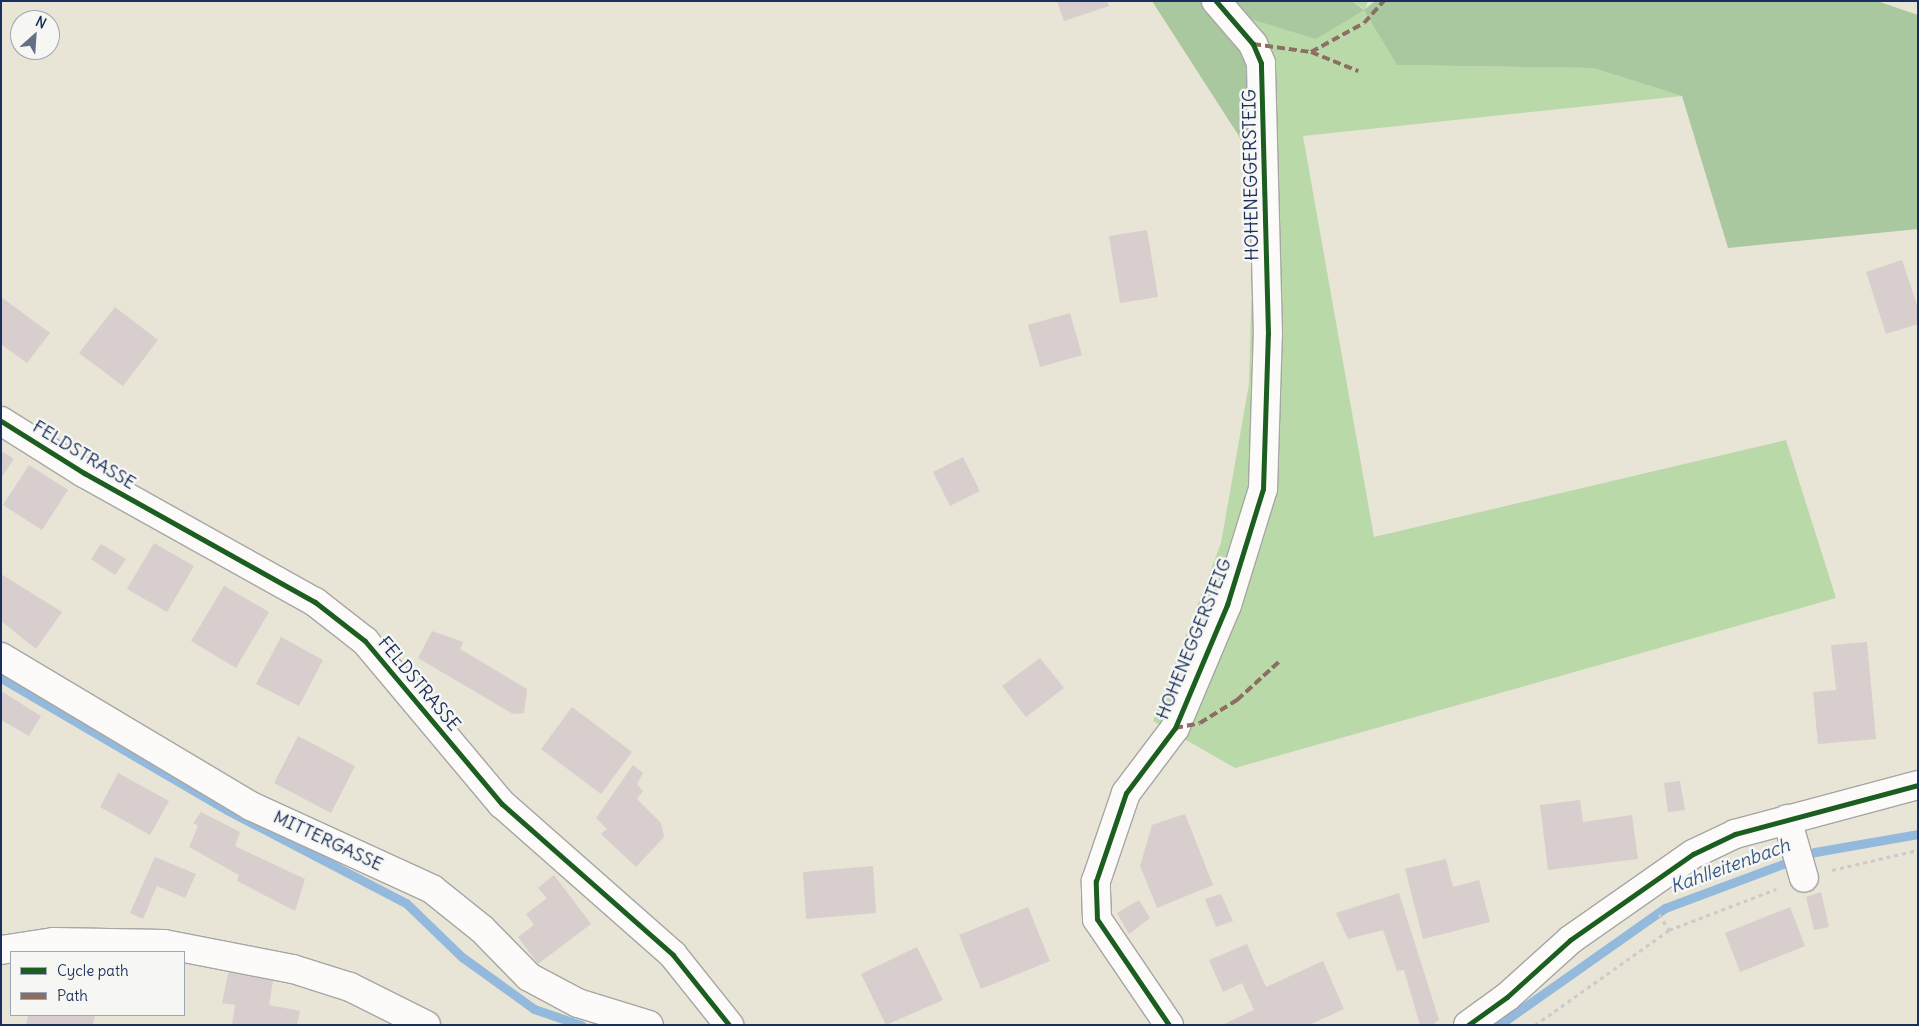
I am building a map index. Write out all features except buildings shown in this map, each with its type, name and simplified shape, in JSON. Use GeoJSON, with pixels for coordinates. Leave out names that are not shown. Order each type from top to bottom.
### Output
{"type":"FeatureCollection","features":[{"type":"Feature","properties":{"kind":"street","name":"HOHENEGGERSTEIG"},"geometry":{"type":"LineString","coordinates":[[1169,1025],[1097,919],[1096,881],[1126,793],[1175,728],[1227,604],[1263,489],[1268,334],[1261,63],[1253,44],[1216,1]]}},
{"type":"Feature","properties":{"kind":"street","name":"FELDSTRASSE"},"geometry":{"type":"LineString","coordinates":[[1,420],[84,473],[315,602],[365,641],[502,804],[673,955],[730,1025]]}},
{"type":"Feature","properties":{"kind":"street","name":"MITTERGASSE"},"geometry":{"type":"LineString","coordinates":[[1,657],[251,806],[432,889],[482,929],[530,977],[578,1004],[649,1025]]}},
{"type":"Feature","properties":{"kind":"street"},"geometry":{"type":"LineString","coordinates":[[1468,1025],[1507,998],[1570,940],[1692,854],[1735,834],[1918,785]]}},
{"type":"Feature","properties":{"kind":"street"},"geometry":{"type":"LineString","coordinates":[[1787,819],[1804,878]]}},
{"type":"Feature","properties":{"kind":"street"},"geometry":{"type":"LineString","coordinates":[[1,950],[53,942],[164,944],[293,969],[350,987],[426,1025]]}},
{"type":"Feature","properties":{"kind":"path"},"geometry":{"type":"LineString","coordinates":[[1535,1025],[1669,930],[1804,878],[1918,850]]}},
{"type":"Feature","properties":{"kind":"path"},"geometry":{"type":"LineString","coordinates":[[1665,923],[1669,930]]}},
{"type":"Feature","properties":{"kind":"green space"},"geometry":{"type":"Polygon","coordinates":[[[1152,1],[1352,1],[1364,10],[1316,39],[1241,16],[1255,161],[1152,1]]]}},
{"type":"Feature","properties":{"kind":"green space"},"geometry":{"type":"Polygon","coordinates":[[[1352,1],[1368,1],[1365,10],[1397,65],[1593,68],[1682,96],[1303,136],[1374,537],[1786,440],[1836,598],[1235,768],[1153,721],[1221,543],[1249,384],[1255,161],[1241,16],[1364,9],[1352,1]]]}},
{"type":"Feature","properties":{"kind":"green space"},"geometry":{"type":"Polygon","coordinates":[[[1375,1],[1877,1],[1918,15],[1918,229],[1728,248],[1682,96],[1593,68],[1397,65],[1364,10],[1375,1]]]}},
{"type":"Feature","properties":{"kind":"waterway"},"geometry":{"type":"LineString","coordinates":[[1,678],[227,810],[406,903],[462,957],[534,1009],[581,1025]]}},
{"type":"Feature","properties":{"kind":"waterway","name":"Kahlleitenbach"},"geometry":{"type":"LineString","coordinates":[[1499,1025],[1665,908],[1815,852],[1918,834]]}},
{"type":"Feature","properties":{"kind":"marked path"},"geometry":{"type":"LineString","coordinates":[[1253,44],[1311,52],[1364,23],[1384,1]]}},
{"type":"Feature","properties":{"kind":"marked path"},"geometry":{"type":"LineString","coordinates":[[1311,52],[1358,71]]}},
{"type":"Feature","properties":{"kind":"marked path"},"geometry":{"type":"LineString","coordinates":[[1175,728],[1200,723],[1237,700],[1281,660]]}},
{"type":"Feature","properties":{"kind":"cycle path"},"geometry":{"type":"LineString","coordinates":[[1169,1025],[1097,919],[1096,881],[1126,793],[1175,728],[1227,605],[1263,489],[1268,334],[1261,63],[1253,44],[1216,1]]}},
{"type":"Feature","properties":{"kind":"cycle path"},"geometry":{"type":"LineString","coordinates":[[1,421],[84,473],[315,602],[365,641],[502,804],[673,955],[729,1025]]}},
{"type":"Feature","properties":{"kind":"cycle path"},"geometry":{"type":"LineString","coordinates":[[1468,1025],[1507,997],[1570,940],[1693,854],[1735,834],[1918,785]]}}]}
